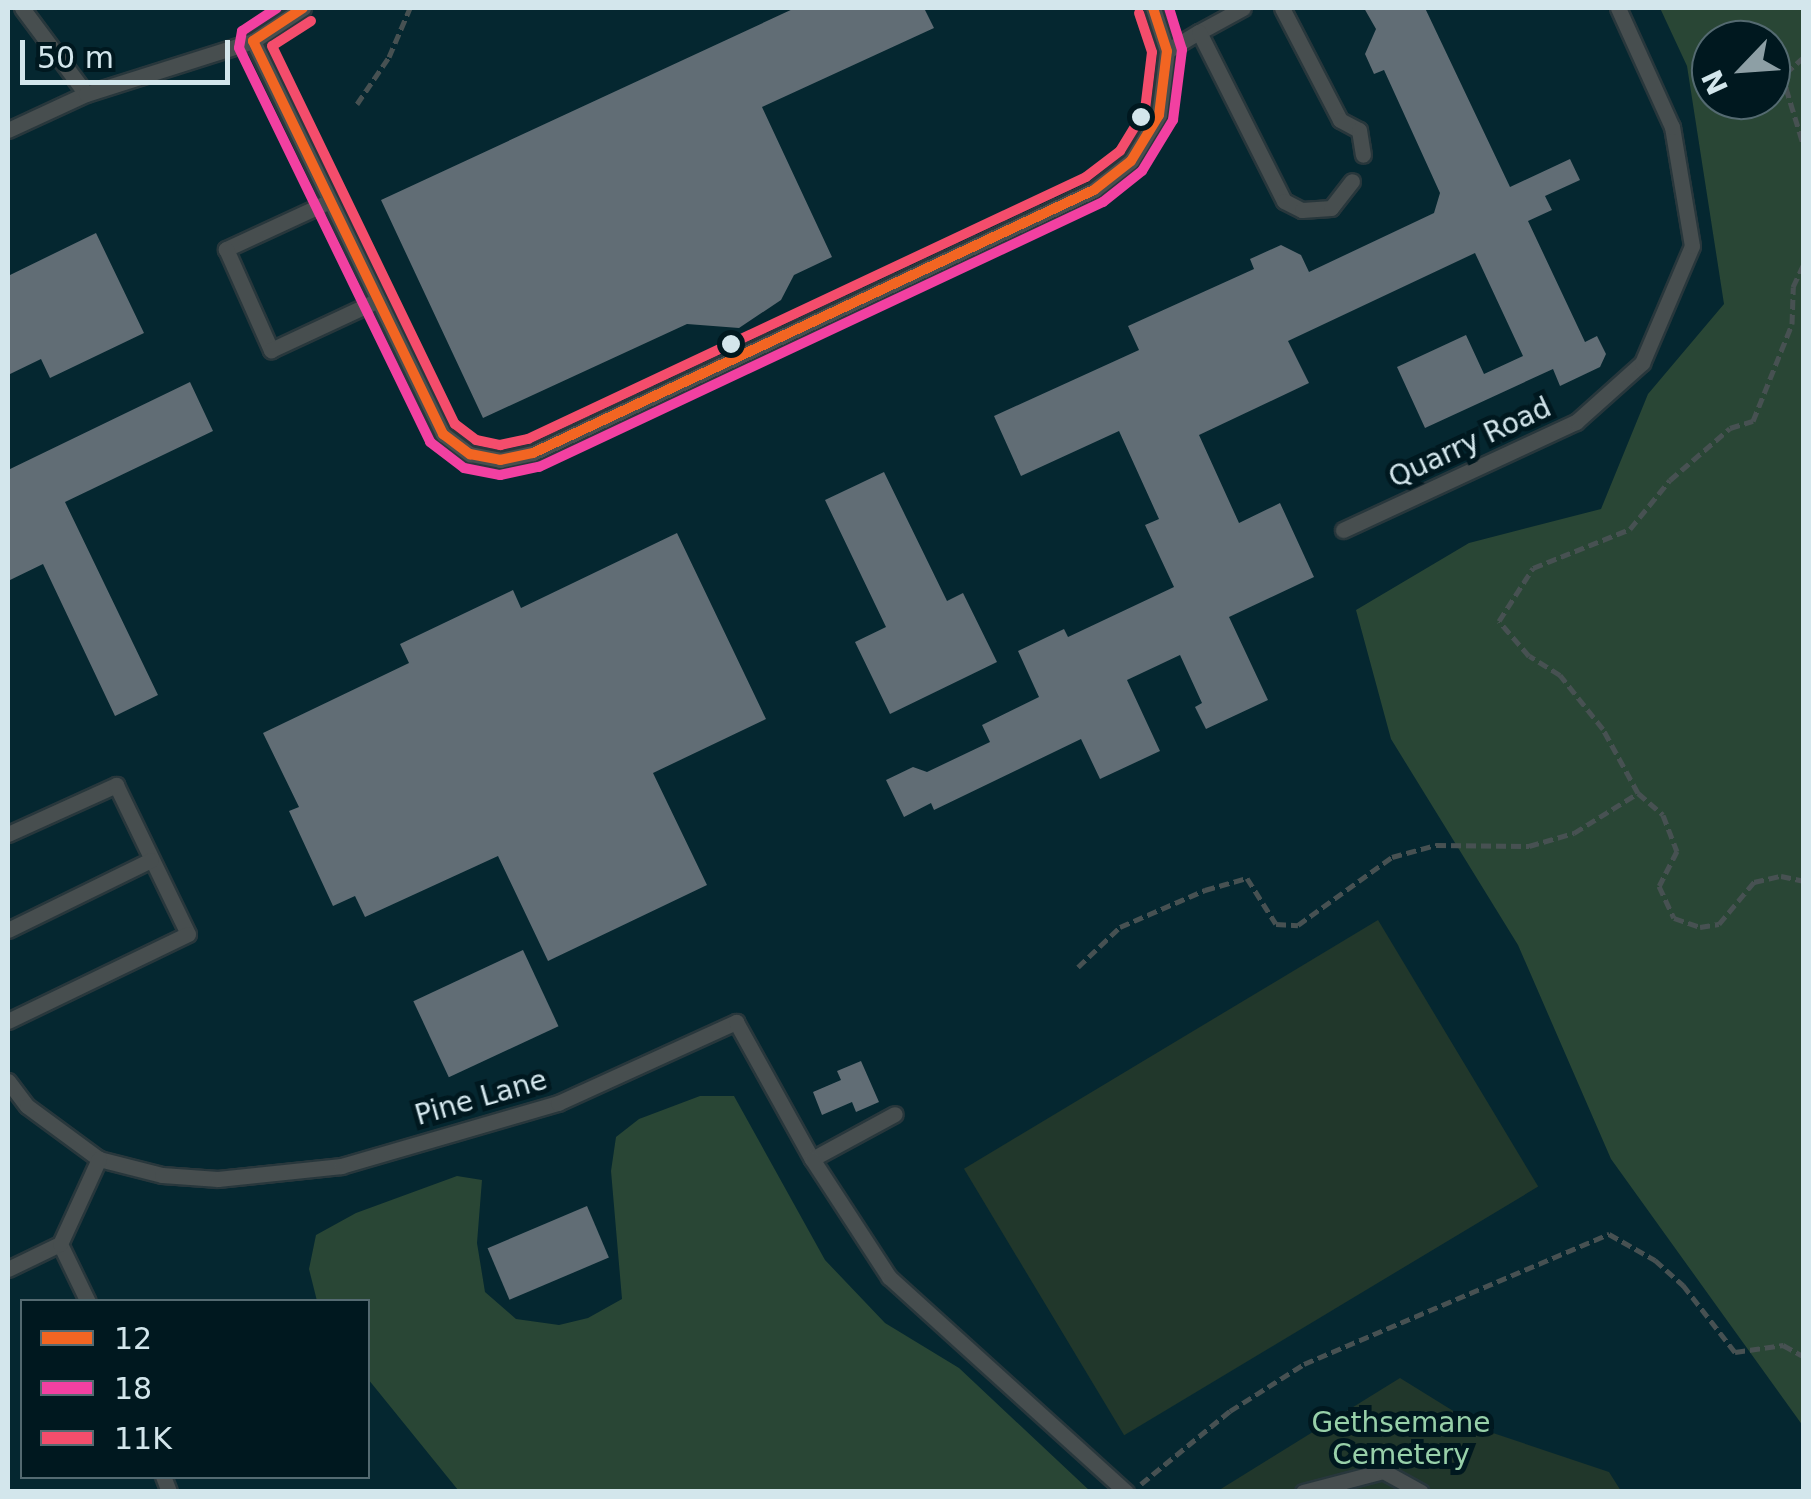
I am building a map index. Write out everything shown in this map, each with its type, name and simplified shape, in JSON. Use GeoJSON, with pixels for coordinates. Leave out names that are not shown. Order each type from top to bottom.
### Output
{"type":"FeatureCollection","features":[{"type":"Feature","properties":{"kind":"lane"},"geometry":{"type":"LineString","coordinates":[[22,8],[86,94]]}},
{"type":"Feature","properties":{"kind":"lane"},"geometry":{"type":"LineString","coordinates":[[8,130],[86,94],[253,41],[302,8]]}},
{"type":"Feature","properties":{"kind":"lane"},"geometry":{"type":"LineString","coordinates":[[253,41],[443,434],[470,454],[500,460],[533,453],[1094,190],[1132,161],[1158,115],[1167,51],[1153,8]]}},
{"type":"Feature","properties":{"kind":"lane"},"geometry":{"type":"LineString","coordinates":[[1167,51],[1243,8]]}},
{"type":"Feature","properties":{"kind":"lane"},"geometry":{"type":"LineString","coordinates":[[1282,8],[1340,120],[1358,130],[1364,155]]}},
{"type":"Feature","properties":{"kind":"lane","name":"Quarry Road"},"geometry":{"type":"LineString","coordinates":[[1343,530],[1576,422],[1642,363],[1692,246],[1672,127],[1618,8]]}},
{"type":"Feature","properties":{"kind":"lane"},"geometry":{"type":"LineString","coordinates":[[1200,32],[1284,201],[1302,210],[1330,208],[1352,181]]}},
{"type":"Feature","properties":{"kind":"lane"},"geometry":{"type":"LineString","coordinates":[[330,201],[226,249],[271,350],[378,300]]}},
{"type":"Feature","properties":{"kind":"lane"},"geometry":{"type":"LineString","coordinates":[[8,834],[116,785],[188,934],[8,1022]]}},
{"type":"Feature","properties":{"kind":"lane"},"geometry":{"type":"LineString","coordinates":[[8,930],[150,860]]}},
{"type":"Feature","properties":{"kind":"lane","name":"Pine Lane"},"geometry":{"type":"LineString","coordinates":[[8,1081],[26,1106],[99,1159],[218,1179],[341,1166],[558,1103],[736,1022],[812,1159]]}},
{"type":"Feature","properties":{"kind":"lane"},"geometry":{"type":"LineString","coordinates":[[895,1114],[812,1159],[889,1277],[1129,1492]]}},
{"type":"Feature","properties":{"kind":"lane"},"geometry":{"type":"LineString","coordinates":[[8,1269],[60,1244],[99,1159]]}},
{"type":"Feature","properties":{"kind":"lane"},"geometry":{"type":"LineString","coordinates":[[60,1244],[87,1299]]}},
{"type":"Feature","properties":{"kind":"lane"},"geometry":{"type":"LineString","coordinates":[[1303,1492],[1383,1472],[1421,1492]]}},
{"type":"Feature","properties":{"kind":"path"},"geometry":{"type":"LineString","coordinates":[[356,104],[403,32],[410,8]]}},
{"type":"Feature","properties":{"kind":"path"},"geometry":{"type":"LineString","coordinates":[[1804,57],[1788,71],[1786,88],[1804,147]]}},
{"type":"Feature","properties":{"kind":"path"},"geometry":{"type":"LineString","coordinates":[[1804,262],[1793,288],[1792,324],[1753,421],[1730,428],[1670,480],[1630,529],[1534,568],[1499,621],[1529,656],[1560,675],[1604,729],[1638,794],[1663,815],[1678,851],[1659,886],[1674,918],[1700,927],[1719,924],[1754,882],[1781,876],[1804,881]]}},
{"type":"Feature","properties":{"kind":"path"},"geometry":{"type":"LineString","coordinates":[[1078,967],[1120,927],[1206,890],[1247,878],[1276,924],[1298,924],[1392,857],[1436,845],[1530,846],[1574,834],[1638,794]]}},
{"type":"Feature","properties":{"kind":"path"},"geometry":{"type":"LineString","coordinates":[[1129,1492],[1230,1411],[1304,1364],[1609,1234],[1656,1260],[1683,1285],[1735,1352],[1783,1345],[1804,1356]]}},
{"type":"Feature","properties":{"kind":"shaded area"},"geometry":{"type":"Polygon","coordinates":[[[8,8],[1803,8],[1803,1491],[8,1491],[8,8]]]}},
{"type":"Feature","properties":{"kind":"green space"},"geometry":{"type":"Polygon","coordinates":[[[1660,8],[1803,8],[1803,1426],[1611,1159],[1518,945],[1391,739],[1356,610],[1469,543],[1601,509],[1648,394],[1724,304],[1695,120],[1791,120],[1791,20],[1691,20],[1691,92],[1687,66],[1660,8]]]}},
{"type":"Feature","properties":{"kind":"green space"},"geometry":{"type":"Polygon","coordinates":[[[1378,920],[1538,1187],[1124,1435],[964,1169],[1378,920]]]}},
{"type":"Feature","properties":{"kind":"green space"},"geometry":{"type":"Polygon","coordinates":[[[700,1096],[734,1096],[825,1260],[885,1323],[959,1368],[1090,1491],[458,1490],[370,1381],[370,1299],[316,1299],[309,1269],[316,1235],[356,1213],[457,1176],[482,1180],[477,1243],[485,1292],[516,1319],[559,1325],[588,1318],[622,1299],[611,1171],[616,1137],[639,1119],[700,1096]]]}},
{"type":"Feature","properties":{"kind":"green space","name":"Gethsemane Cemetery"},"geometry":{"type":"Polygon","coordinates":[[[1400,1378],[1484,1430],[1609,1472],[1621,1491],[1216,1492],[1400,1378]]]}},
{"type":"Feature","properties":{"kind":"building"},"geometry":{"type":"Polygon","coordinates":[[[795,8],[924,8],[934,28],[762,107],[832,257],[794,275],[781,300],[739,328],[687,324],[483,418],[381,200],[795,8]]]}},
{"type":"Feature","properties":{"kind":"building"},"geometry":{"type":"Polygon","coordinates":[[[1364,8],[1425,8],[1510,187],[1570,159],[1580,180],[1545,196],[1552,210],[1528,221],[1585,342],[1597,336],[1606,354],[1600,367],[1560,386],[1553,369],[1425,428],[1397,367],[1466,335],[1484,374],[1523,356],[1475,253],[1288,341],[1309,383],[1199,435],[1239,523],[1280,503],[1314,577],[1229,617],[1268,700],[1206,729],[1195,707],[1202,703],[1180,655],[1127,680],[1160,751],[1100,779],[1081,739],[934,810],[931,803],[904,817],[886,780],[913,767],[927,772],[990,742],[982,725],[1039,697],[1018,651],[1064,629],[1068,637],[1174,587],[1145,525],[1159,519],[1119,431],[1021,476],[994,416],[1139,350],[1128,326],[1254,269],[1250,259],[1281,245],[1301,255],[1309,272],[1434,213],[1440,193],[1384,70],[1374,74],[1365,54],[1376,29],[1364,8]]]}},
{"type":"Feature","properties":{"kind":"building"},"geometry":{"type":"Polygon","coordinates":[[[96,233],[144,333],[50,378],[41,359],[8,375],[8,276],[96,233]]]}},
{"type":"Feature","properties":{"kind":"building"},"geometry":{"type":"Polygon","coordinates":[[[190,382],[213,431],[65,502],[158,695],[115,716],[43,564],[8,581],[8,470],[190,382]]]}},
{"type":"Feature","properties":{"kind":"building"},"geometry":{"type":"Polygon","coordinates":[[[884,472],[947,601],[963,593],[997,662],[890,714],[855,642],[886,627],[825,500],[884,472]]]}},
{"type":"Feature","properties":{"kind":"building"},"geometry":{"type":"Polygon","coordinates":[[[677,533],[766,719],[653,773],[707,885],[548,961],[498,856],[365,917],[355,896],[333,906],[289,811],[299,807],[263,733],[409,663],[400,644],[513,590],[521,608],[677,533]]]}},
{"type":"Feature","properties":{"kind":"building"},"geometry":{"type":"Polygon","coordinates":[[[523,950],[558,1026],[449,1077],[413,1001],[523,950]]]}},
{"type":"Feature","properties":{"kind":"building"},"geometry":{"type":"Polygon","coordinates":[[[861,1061],[879,1102],[856,1112],[852,1102],[822,1115],[813,1092],[841,1080],[837,1071],[861,1061]]]}},
{"type":"Feature","properties":{"kind":"building"},"geometry":{"type":"Polygon","coordinates":[[[587,1206],[609,1258],[509,1300],[488,1248],[587,1206]]]}},
{"type":"Feature","properties":{"kind":"transit line","name":"18"},"geometry":{"type":"LineString","coordinates":[[277,8],[242,31],[239,48],[430,442],[464,468],[500,475],[539,467],[1103,202],[1142,171],[1173,120],[1182,50],[1169,8]]}},
{"type":"Feature","properties":{"kind":"transit line","name":"12"},"geometry":{"type":"LineString","coordinates":[[303,8],[253,41],[443,434],[470,454],[500,460],[533,453],[1094,190],[1131,161],[1159,115],[1167,51],[1153,8]]}},
{"type":"Feature","properties":{"kind":"transit line","name":"11K"},"geometry":{"type":"LineString","coordinates":[[311,21],[272,46],[455,424],[476,440],[500,445],[528,439],[1086,177],[1120,151],[1145,110],[1152,52],[1139,13]]}}]}
